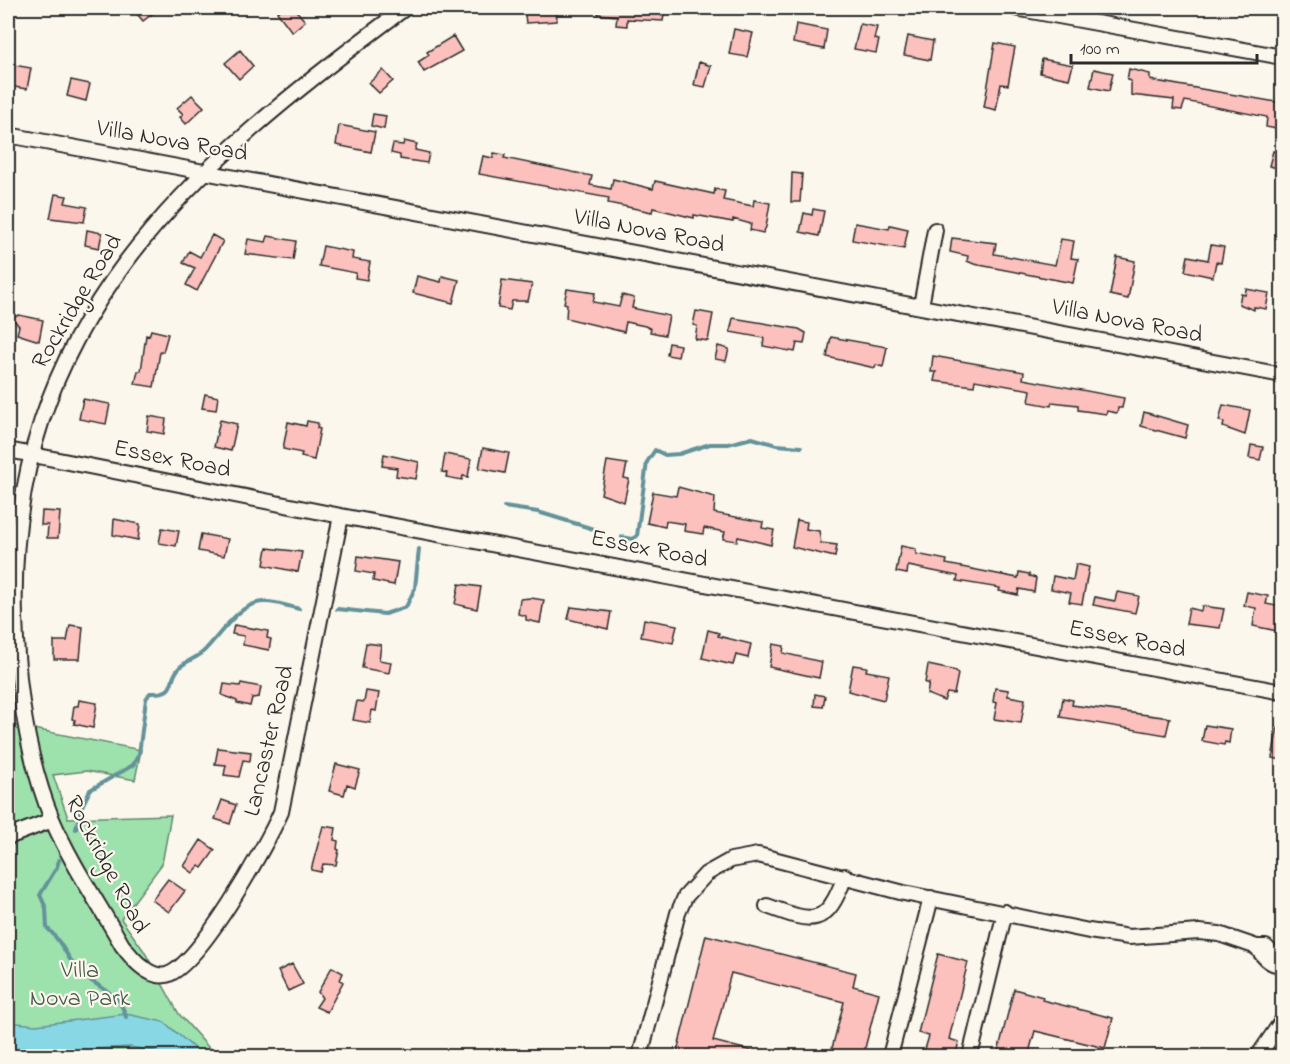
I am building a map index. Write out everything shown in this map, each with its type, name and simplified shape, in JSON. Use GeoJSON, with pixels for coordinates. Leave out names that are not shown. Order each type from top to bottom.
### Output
{"type":"FeatureCollection","features":[{"type":"Feature","properties":{"kind":"street","name":"Rockridge Road"},"geometry":{"type":"LineString","coordinates":[[164,976],[153,974],[143,967],[122,945],[52,820],[28,740],[16,642],[16,549],[21,500],[30,455],[53,386],[92,312],[143,238],[204,171],[261,121],[405,8]]}},
{"type":"Feature","properties":{"kind":"street"},"geometry":{"type":"LineString","coordinates":[[1015,8],[1282,57]]}},
{"type":"Feature","properties":{"kind":"street","name":"Villa Nova Road"},"geometry":{"type":"LineString","coordinates":[[8,135],[1282,375]]}},
{"type":"Feature","properties":{"kind":"street"},"geometry":{"type":"LineString","coordinates":[[921,306],[935,230]]}},
{"type":"Feature","properties":{"kind":"street","name":"Essex Road"},"geometry":{"type":"LineString","coordinates":[[8,450],[340,516],[1282,692]]}},
{"type":"Feature","properties":{"kind":"street","name":"Lancaster Road"},"geometry":{"type":"LineString","coordinates":[[164,976],[177,970],[201,945],[261,854],[281,812],[340,516]]}},
{"type":"Feature","properties":{"kind":"street"},"geometry":{"type":"LineString","coordinates":[[8,837],[52,820]]}},
{"type":"Feature","properties":{"kind":"street"},"geometry":{"type":"LineString","coordinates":[[640,1056],[678,913],[685,897],[706,874],[731,860],[758,855],[931,898],[1129,937],[1199,932],[1219,934],[1257,947],[1266,947],[1282,963]]}},
{"type":"Feature","properties":{"kind":"street"},"geometry":{"type":"LineString","coordinates":[[767,906],[802,919],[821,916],[836,901],[844,876]]}},
{"type":"Feature","properties":{"kind":"street"},"geometry":{"type":"LineString","coordinates":[[890,1056],[931,898]]}},
{"type":"Feature","properties":{"kind":"street"},"geometry":{"type":"LineString","coordinates":[[970,1056],[1005,912]]}},
{"type":"Feature","properties":{"kind":"street"},"geometry":{"type":"LineString","coordinates":[[1258,1056],[1282,1021]]}},
{"type":"Feature","properties":{"kind":"green space","name":"Villa Nova Park"},"geometry":{"type":"Polygon","coordinates":[[[8,724],[141,750],[135,780],[86,771],[53,775],[68,818],[171,815],[162,864],[121,919],[144,951],[179,1014],[216,1056],[8,1056],[8,724]]]}},
{"type":"Feature","properties":{"kind":"water"},"geometry":{"type":"Polygon","coordinates":[[[126,1014],[164,1022],[203,1056],[163,1056],[154,1051],[130,1047],[95,1049],[60,1056],[8,1056],[8,1022],[36,1025],[126,1014]]]}},
{"type":"Feature","properties":{"kind":"building"},"geometry":{"type":"Polygon","coordinates":[[[132,8],[160,8],[143,21],[132,8]]]}},
{"type":"Feature","properties":{"kind":"building"},"geometry":{"type":"Polygon","coordinates":[[[283,8],[294,8],[305,21],[292,32],[277,12],[283,8]]]}},
{"type":"Feature","properties":{"kind":"building"},"geometry":{"type":"Polygon","coordinates":[[[524,8],[556,8],[557,21],[526,23],[524,8]]]}},
{"type":"Feature","properties":{"kind":"building"},"geometry":{"type":"Polygon","coordinates":[[[598,8],[665,8],[663,21],[627,19],[627,26],[616,25],[617,16],[598,14],[598,8]]]}},
{"type":"Feature","properties":{"kind":"building"},"geometry":{"type":"Polygon","coordinates":[[[796,24],[827,30],[824,49],[793,43],[796,24]]]}},
{"type":"Feature","properties":{"kind":"building"},"geometry":{"type":"Polygon","coordinates":[[[860,24],[877,27],[874,39],[879,40],[876,53],[854,49],[860,24]]]}},
{"type":"Feature","properties":{"kind":"building"},"geometry":{"type":"Polygon","coordinates":[[[734,29],[753,33],[747,57],[729,54],[734,29]]]}},
{"type":"Feature","properties":{"kind":"building"},"geometry":{"type":"Polygon","coordinates":[[[453,36],[462,51],[424,72],[418,62],[429,55],[427,52],[453,36]]]}},
{"type":"Feature","properties":{"kind":"building"},"geometry":{"type":"Polygon","coordinates":[[[908,36],[933,41],[930,60],[904,55],[908,36]]]}},
{"type":"Feature","properties":{"kind":"building"},"geometry":{"type":"Polygon","coordinates":[[[995,43],[1015,47],[1008,85],[1001,84],[996,110],[984,107],[995,43]]]}},
{"type":"Feature","properties":{"kind":"building"},"geometry":{"type":"Polygon","coordinates":[[[240,50],[253,66],[239,79],[225,63],[240,50]]]}},
{"type":"Feature","properties":{"kind":"building"},"geometry":{"type":"Polygon","coordinates":[[[1042,59],[1073,65],[1069,79],[1040,73],[1042,59]]]}},
{"type":"Feature","properties":{"kind":"building"},"geometry":{"type":"Polygon","coordinates":[[[699,62],[711,66],[705,87],[694,85],[699,62]]]}},
{"type":"Feature","properties":{"kind":"building"},"geometry":{"type":"Polygon","coordinates":[[[8,64],[31,68],[27,89],[8,86],[8,64]]]}},
{"type":"Feature","properties":{"kind":"building"},"geometry":{"type":"Polygon","coordinates":[[[1094,69],[1113,73],[1109,91],[1090,87],[1094,69]]]}},
{"type":"Feature","properties":{"kind":"building"},"geometry":{"type":"Polygon","coordinates":[[[1129,69],[1150,74],[1150,80],[1282,103],[1282,130],[1266,127],[1267,117],[1185,101],[1182,110],[1173,109],[1174,100],[1131,95],[1131,81],[1127,80],[1129,69]]]}},
{"type":"Feature","properties":{"kind":"building"},"geometry":{"type":"Polygon","coordinates":[[[383,70],[393,81],[379,93],[369,83],[383,70]]]}},
{"type":"Feature","properties":{"kind":"building"},"geometry":{"type":"Polygon","coordinates":[[[71,80],[90,84],[86,101],[67,96],[71,80]]]}},
{"type":"Feature","properties":{"kind":"building"},"geometry":{"type":"Polygon","coordinates":[[[192,95],[204,107],[186,124],[180,117],[183,114],[177,108],[192,95]]]}},
{"type":"Feature","properties":{"kind":"building"},"geometry":{"type":"Polygon","coordinates":[[[373,114],[386,116],[384,129],[371,126],[373,114]]]}},
{"type":"Feature","properties":{"kind":"building"},"geometry":{"type":"Polygon","coordinates":[[[339,125],[375,132],[371,152],[336,145],[339,125]]]}},
{"type":"Feature","properties":{"kind":"building"},"geometry":{"type":"Polygon","coordinates":[[[404,141],[417,144],[415,150],[429,153],[427,163],[400,159],[400,155],[391,153],[393,144],[403,145],[404,141]]]}},
{"type":"Feature","properties":{"kind":"building"},"geometry":{"type":"Polygon","coordinates":[[[1273,151],[1282,153],[1282,169],[1269,166],[1273,151]]]}},
{"type":"Feature","properties":{"kind":"building"},"geometry":{"type":"Polygon","coordinates":[[[494,153],[505,155],[504,158],[592,176],[590,185],[611,189],[613,179],[653,189],[655,181],[714,194],[715,189],[725,191],[723,200],[753,206],[754,200],[770,203],[766,227],[763,233],[750,230],[751,224],[733,219],[733,222],[694,215],[694,218],[653,208],[652,212],[608,203],[609,198],[479,174],[483,156],[493,158],[494,153]]]}},
{"type":"Feature","properties":{"kind":"building"},"geometry":{"type":"Polygon","coordinates":[[[792,173],[802,174],[800,202],[791,202],[792,173]]]}},
{"type":"Feature","properties":{"kind":"building"},"geometry":{"type":"Polygon","coordinates":[[[55,194],[67,196],[65,203],[87,207],[84,222],[50,218],[55,194]]]}},
{"type":"Feature","properties":{"kind":"building"},"geometry":{"type":"Polygon","coordinates":[[[813,209],[824,211],[819,236],[800,232],[804,213],[812,215],[813,209]]]}},
{"type":"Feature","properties":{"kind":"building"},"geometry":{"type":"Polygon","coordinates":[[[855,223],[889,229],[890,225],[908,229],[904,249],[852,240],[855,223]]]}},
{"type":"Feature","properties":{"kind":"building"},"geometry":{"type":"Polygon","coordinates":[[[87,230],[102,233],[99,248],[85,245],[87,230]]]}},
{"type":"Feature","properties":{"kind":"building"},"geometry":{"type":"Polygon","coordinates":[[[212,235],[223,241],[197,291],[186,285],[195,268],[183,263],[189,251],[200,257],[212,235]]]}},
{"type":"Feature","properties":{"kind":"building"},"geometry":{"type":"Polygon","coordinates":[[[268,236],[296,241],[293,260],[245,254],[248,239],[266,242],[268,236]]]}},
{"type":"Feature","properties":{"kind":"building"},"geometry":{"type":"Polygon","coordinates":[[[952,238],[996,243],[994,254],[1055,265],[1061,239],[1074,241],[1071,258],[1078,259],[1073,283],[974,264],[967,261],[968,256],[950,252],[952,238]]]}},
{"type":"Feature","properties":{"kind":"building"},"geometry":{"type":"Polygon","coordinates":[[[1211,245],[1224,247],[1221,263],[1216,262],[1213,277],[1185,271],[1188,256],[1208,260],[1211,245]]]}},
{"type":"Feature","properties":{"kind":"building"},"geometry":{"type":"Polygon","coordinates":[[[323,246],[353,252],[352,259],[370,262],[367,280],[355,278],[356,273],[319,266],[323,246]]]}},
{"type":"Feature","properties":{"kind":"building"},"geometry":{"type":"Polygon","coordinates":[[[1117,257],[1135,261],[1128,299],[1110,295],[1117,257]]]}},
{"type":"Feature","properties":{"kind":"building"},"geometry":{"type":"Polygon","coordinates":[[[417,276],[441,282],[442,276],[459,280],[453,303],[413,293],[417,276]]]}},
{"type":"Feature","properties":{"kind":"building"},"geometry":{"type":"Polygon","coordinates":[[[502,280],[532,284],[528,301],[512,301],[510,310],[498,308],[502,280]]]}},
{"type":"Feature","properties":{"kind":"building"},"geometry":{"type":"Polygon","coordinates":[[[567,289],[595,293],[593,302],[619,307],[622,295],[634,298],[632,308],[669,316],[665,335],[650,332],[651,329],[645,326],[626,322],[624,332],[566,318],[567,304],[564,303],[567,289]]]}},
{"type":"Feature","properties":{"kind":"building"},"geometry":{"type":"Polygon","coordinates":[[[1246,289],[1269,293],[1266,309],[1254,307],[1254,310],[1239,304],[1241,294],[1245,295],[1246,289]]]}},
{"type":"Feature","properties":{"kind":"building"},"geometry":{"type":"Polygon","coordinates":[[[696,311],[713,314],[708,341],[695,339],[697,326],[693,325],[696,311]]]}},
{"type":"Feature","properties":{"kind":"building"},"geometry":{"type":"Polygon","coordinates":[[[19,315],[43,320],[39,341],[17,334],[19,326],[12,318],[19,315]]]}},
{"type":"Feature","properties":{"kind":"building"},"geometry":{"type":"Polygon","coordinates":[[[733,318],[799,329],[806,333],[804,344],[797,343],[795,352],[763,346],[764,338],[730,332],[733,318]]]}},
{"type":"Feature","properties":{"kind":"building"},"geometry":{"type":"Polygon","coordinates":[[[151,330],[168,334],[163,352],[160,352],[154,387],[135,384],[138,371],[141,371],[146,335],[149,336],[151,330]]]}},
{"type":"Feature","properties":{"kind":"building"},"geometry":{"type":"Polygon","coordinates":[[[831,337],[887,347],[883,367],[876,365],[875,368],[827,357],[831,337]]]}},
{"type":"Feature","properties":{"kind":"building"},"geometry":{"type":"Polygon","coordinates":[[[669,343],[680,345],[678,357],[667,355],[669,343]]]}},
{"type":"Feature","properties":{"kind":"building"},"geometry":{"type":"Polygon","coordinates":[[[718,346],[729,349],[726,361],[715,359],[718,346]]]}},
{"type":"Feature","properties":{"kind":"building"},"geometry":{"type":"Polygon","coordinates":[[[933,356],[1024,372],[1023,379],[1124,398],[1122,408],[1118,408],[1117,413],[1107,411],[1106,414],[1078,410],[1078,405],[1052,402],[1051,406],[1029,402],[1031,390],[975,380],[974,386],[934,381],[936,372],[931,372],[933,356]]]}},
{"type":"Feature","properties":{"kind":"building"},"geometry":{"type":"Polygon","coordinates":[[[205,394],[218,397],[216,410],[202,408],[205,394]]]}},
{"type":"Feature","properties":{"kind":"building"},"geometry":{"type":"Polygon","coordinates":[[[83,399],[110,404],[106,424],[79,419],[83,399]]]}},
{"type":"Feature","properties":{"kind":"building"},"geometry":{"type":"Polygon","coordinates":[[[1223,405],[1250,410],[1245,435],[1223,427],[1224,422],[1219,421],[1223,405]]]}},
{"type":"Feature","properties":{"kind":"building"},"geometry":{"type":"Polygon","coordinates":[[[1144,412],[1188,425],[1185,438],[1141,426],[1144,412]]]}},
{"type":"Feature","properties":{"kind":"building"},"geometry":{"type":"Polygon","coordinates":[[[149,416],[166,419],[164,434],[147,431],[149,416]]]}},
{"type":"Feature","properties":{"kind":"building"},"geometry":{"type":"Polygon","coordinates":[[[220,420],[237,424],[231,451],[214,447],[220,420]]]}},
{"type":"Feature","properties":{"kind":"building"},"geometry":{"type":"Polygon","coordinates":[[[307,421],[318,423],[317,428],[320,429],[314,460],[301,457],[302,453],[283,449],[288,422],[306,426],[307,421]]]}},
{"type":"Feature","properties":{"kind":"building"},"geometry":{"type":"Polygon","coordinates":[[[1251,445],[1263,447],[1260,460],[1249,458],[1251,445]]]}},
{"type":"Feature","properties":{"kind":"building"},"geometry":{"type":"Polygon","coordinates":[[[483,448],[509,453],[505,473],[479,468],[483,448]]]}},
{"type":"Feature","properties":{"kind":"building"},"geometry":{"type":"Polygon","coordinates":[[[384,454],[419,462],[416,479],[396,476],[397,468],[382,466],[384,454]]]}},
{"type":"Feature","properties":{"kind":"building"},"geometry":{"type":"Polygon","coordinates":[[[445,454],[471,459],[468,477],[463,476],[462,480],[446,477],[447,473],[442,472],[445,454]]]}},
{"type":"Feature","properties":{"kind":"building"},"geometry":{"type":"Polygon","coordinates":[[[607,461],[627,464],[624,478],[629,479],[624,502],[601,494],[607,461]]]}},
{"type":"Feature","properties":{"kind":"building"},"geometry":{"type":"Polygon","coordinates":[[[678,487],[715,497],[714,513],[763,522],[762,528],[774,530],[771,545],[738,537],[737,541],[723,539],[725,532],[704,528],[703,534],[684,531],[685,524],[666,521],[665,527],[647,523],[653,492],[676,496],[678,487]]]}},
{"type":"Feature","properties":{"kind":"building"},"geometry":{"type":"Polygon","coordinates":[[[42,511],[60,512],[58,538],[47,538],[48,525],[41,525],[42,511]]]}},
{"type":"Feature","properties":{"kind":"building"},"geometry":{"type":"Polygon","coordinates":[[[114,519],[140,524],[138,540],[113,535],[114,519]]]}},
{"type":"Feature","properties":{"kind":"building"},"geometry":{"type":"Polygon","coordinates":[[[797,520],[807,522],[806,529],[819,531],[821,543],[837,545],[835,557],[792,547],[797,520]]]}},
{"type":"Feature","properties":{"kind":"building"},"geometry":{"type":"Polygon","coordinates":[[[162,528],[179,531],[176,546],[159,543],[162,528]]]}},
{"type":"Feature","properties":{"kind":"building"},"geometry":{"type":"Polygon","coordinates":[[[201,534],[228,539],[224,556],[198,551],[201,534]]]}},
{"type":"Feature","properties":{"kind":"building"},"geometry":{"type":"Polygon","coordinates":[[[901,546],[916,549],[916,554],[947,560],[946,564],[1018,578],[1019,572],[1029,574],[1036,578],[1034,592],[1019,589],[1018,595],[999,591],[1000,588],[957,581],[958,576],[908,566],[907,574],[896,572],[901,546]]]}},
{"type":"Feature","properties":{"kind":"building"},"geometry":{"type":"Polygon","coordinates":[[[267,548],[302,552],[298,572],[264,565],[267,548]]]}},
{"type":"Feature","properties":{"kind":"building"},"geometry":{"type":"Polygon","coordinates":[[[358,556],[398,562],[394,585],[373,581],[374,574],[356,571],[358,556]]]}},
{"type":"Feature","properties":{"kind":"building"},"geometry":{"type":"Polygon","coordinates":[[[1076,564],[1089,567],[1082,604],[1069,602],[1071,593],[1051,589],[1053,576],[1073,580],[1076,564]]]}},
{"type":"Feature","properties":{"kind":"building"},"geometry":{"type":"Polygon","coordinates":[[[459,584],[481,587],[477,609],[455,604],[459,584]]]}},
{"type":"Feature","properties":{"kind":"building"},"geometry":{"type":"Polygon","coordinates":[[[1117,592],[1139,596],[1135,613],[1093,605],[1095,597],[1115,601],[1117,592]]]}},
{"type":"Feature","properties":{"kind":"building"},"geometry":{"type":"Polygon","coordinates":[[[1247,592],[1268,596],[1266,604],[1282,607],[1282,632],[1253,626],[1256,608],[1244,606],[1247,592]]]}},
{"type":"Feature","properties":{"kind":"building"},"geometry":{"type":"Polygon","coordinates":[[[520,599],[544,600],[540,623],[526,620],[526,616],[518,614],[520,599]]]}},
{"type":"Feature","properties":{"kind":"building"},"geometry":{"type":"Polygon","coordinates":[[[1202,606],[1224,609],[1220,628],[1186,624],[1189,608],[1201,611],[1202,606]]]}},
{"type":"Feature","properties":{"kind":"building"},"geometry":{"type":"Polygon","coordinates":[[[571,607],[611,612],[608,629],[568,619],[571,607]]]}},
{"type":"Feature","properties":{"kind":"building"},"geometry":{"type":"Polygon","coordinates":[[[644,619],[677,625],[673,643],[641,637],[644,619]]]}},
{"type":"Feature","properties":{"kind":"building"},"geometry":{"type":"Polygon","coordinates":[[[70,625],[83,627],[80,659],[54,659],[54,641],[67,641],[70,625]]]}},
{"type":"Feature","properties":{"kind":"building"},"geometry":{"type":"Polygon","coordinates":[[[234,625],[268,631],[267,638],[271,639],[269,650],[243,645],[244,636],[232,634],[234,625]]]}},
{"type":"Feature","properties":{"kind":"building"},"geometry":{"type":"Polygon","coordinates":[[[708,630],[719,633],[718,636],[751,644],[748,658],[736,655],[733,665],[702,658],[708,630]]]}},
{"type":"Feature","properties":{"kind":"building"},"geometry":{"type":"Polygon","coordinates":[[[366,643],[381,645],[379,660],[391,662],[389,673],[362,668],[366,643]]]}},
{"type":"Feature","properties":{"kind":"building"},"geometry":{"type":"Polygon","coordinates":[[[773,644],[784,646],[783,653],[822,662],[819,678],[769,667],[773,644]]]}},
{"type":"Feature","properties":{"kind":"building"},"geometry":{"type":"Polygon","coordinates":[[[853,665],[867,667],[866,671],[889,675],[884,700],[848,691],[853,665]]]}},
{"type":"Feature","properties":{"kind":"building"},"geometry":{"type":"Polygon","coordinates":[[[928,665],[956,671],[958,674],[954,694],[947,693],[944,701],[927,694],[929,683],[925,683],[928,665]]]}},
{"type":"Feature","properties":{"kind":"building"},"geometry":{"type":"Polygon","coordinates":[[[241,683],[261,687],[259,697],[252,698],[250,706],[237,703],[222,695],[224,684],[240,686],[241,683]]]}},
{"type":"Feature","properties":{"kind":"building"},"geometry":{"type":"Polygon","coordinates":[[[995,688],[1008,690],[1008,696],[1025,699],[1021,723],[994,719],[997,703],[993,702],[995,688]]]}},
{"type":"Feature","properties":{"kind":"building"},"geometry":{"type":"Polygon","coordinates":[[[366,691],[379,693],[376,711],[372,710],[370,723],[353,720],[357,701],[364,702],[366,691]]]}},
{"type":"Feature","properties":{"kind":"building"},"geometry":{"type":"Polygon","coordinates":[[[815,694],[825,696],[823,707],[814,706],[815,694]]]}},
{"type":"Feature","properties":{"kind":"building"},"geometry":{"type":"Polygon","coordinates":[[[1063,698],[1073,700],[1072,705],[1170,718],[1166,735],[1060,717],[1063,698]]]}},
{"type":"Feature","properties":{"kind":"building"},"geometry":{"type":"Polygon","coordinates":[[[79,700],[97,703],[93,728],[74,724],[75,720],[72,719],[74,706],[78,706],[79,700]]]}},
{"type":"Feature","properties":{"kind":"building"},"geometry":{"type":"Polygon","coordinates":[[[1205,725],[1231,729],[1229,743],[1225,742],[1224,745],[1202,741],[1205,725]]]}},
{"type":"Feature","properties":{"kind":"building"},"geometry":{"type":"Polygon","coordinates":[[[1278,726],[1282,727],[1282,760],[1272,758],[1278,726]]]}},
{"type":"Feature","properties":{"kind":"building"},"geometry":{"type":"Polygon","coordinates":[[[218,748],[251,752],[250,761],[243,760],[239,777],[224,775],[226,765],[215,764],[218,748]]]}},
{"type":"Feature","properties":{"kind":"building"},"geometry":{"type":"Polygon","coordinates":[[[336,764],[360,770],[355,787],[347,784],[344,795],[329,791],[336,764]]]}},
{"type":"Feature","properties":{"kind":"building"},"geometry":{"type":"Polygon","coordinates":[[[222,800],[236,805],[230,824],[215,819],[222,800]]]}},
{"type":"Feature","properties":{"kind":"building"},"geometry":{"type":"Polygon","coordinates":[[[323,826],[336,828],[334,840],[338,841],[337,849],[339,850],[336,865],[323,864],[321,872],[311,870],[323,826]]]}},
{"type":"Feature","properties":{"kind":"building"},"geometry":{"type":"Polygon","coordinates":[[[201,840],[215,850],[202,868],[199,866],[193,873],[184,866],[201,840]]]}},
{"type":"Feature","properties":{"kind":"building"},"geometry":{"type":"Polygon","coordinates":[[[168,879],[185,891],[169,912],[152,900],[168,879]]]}},
{"type":"Feature","properties":{"kind":"building"},"geometry":{"type":"Polygon","coordinates":[[[706,935],[856,973],[853,986],[879,993],[863,1056],[830,1056],[844,1002],[731,973],[713,1041],[760,1053],[759,1056],[676,1056],[706,935]]]}},
{"type":"Feature","properties":{"kind":"building"},"geometry":{"type":"Polygon","coordinates":[[[938,954],[968,962],[949,1039],[959,1042],[955,1056],[923,1056],[929,1036],[918,1033],[938,954]]]}},
{"type":"Feature","properties":{"kind":"building"},"geometry":{"type":"Polygon","coordinates":[[[292,964],[303,984],[288,991],[278,971],[292,964]]]}},
{"type":"Feature","properties":{"kind":"building"},"geometry":{"type":"Polygon","coordinates":[[[332,967],[343,973],[340,980],[343,982],[327,1012],[316,1007],[322,998],[318,992],[332,967]]]}},
{"type":"Feature","properties":{"kind":"building"},"geometry":{"type":"Polygon","coordinates":[[[1014,989],[1043,997],[1042,1000],[1113,1018],[1105,1048],[1035,1031],[1028,1056],[997,1056],[1014,989]]]}},
{"type":"Feature","properties":{"kind":"waterway"},"geometry":{"type":"LineString","coordinates":[[622,537],[632,539],[637,536],[647,462],[655,450],[665,455],[679,454],[710,444],[728,444],[752,438],[777,445],[801,447]]}},
{"type":"Feature","properties":{"kind":"waterway"},"geometry":{"type":"LineString","coordinates":[[504,507],[538,512],[600,531]]}},
{"type":"Feature","properties":{"kind":"waterway"},"geometry":{"type":"LineString","coordinates":[[337,609],[385,614],[406,607],[415,588],[419,549]]}},
{"type":"Feature","properties":{"kind":"waterway"},"geometry":{"type":"LineString","coordinates":[[76,829],[81,808],[90,790],[133,765],[139,754],[146,699],[150,693],[159,693],[169,689],[180,667],[203,652],[230,621],[245,608],[267,602],[299,609]]}},
{"type":"Feature","properties":{"kind":"waterway"},"geometry":{"type":"LineString","coordinates":[[59,860],[40,895],[46,908],[47,928],[57,938],[81,973],[119,1002],[126,1017]]}}]}
